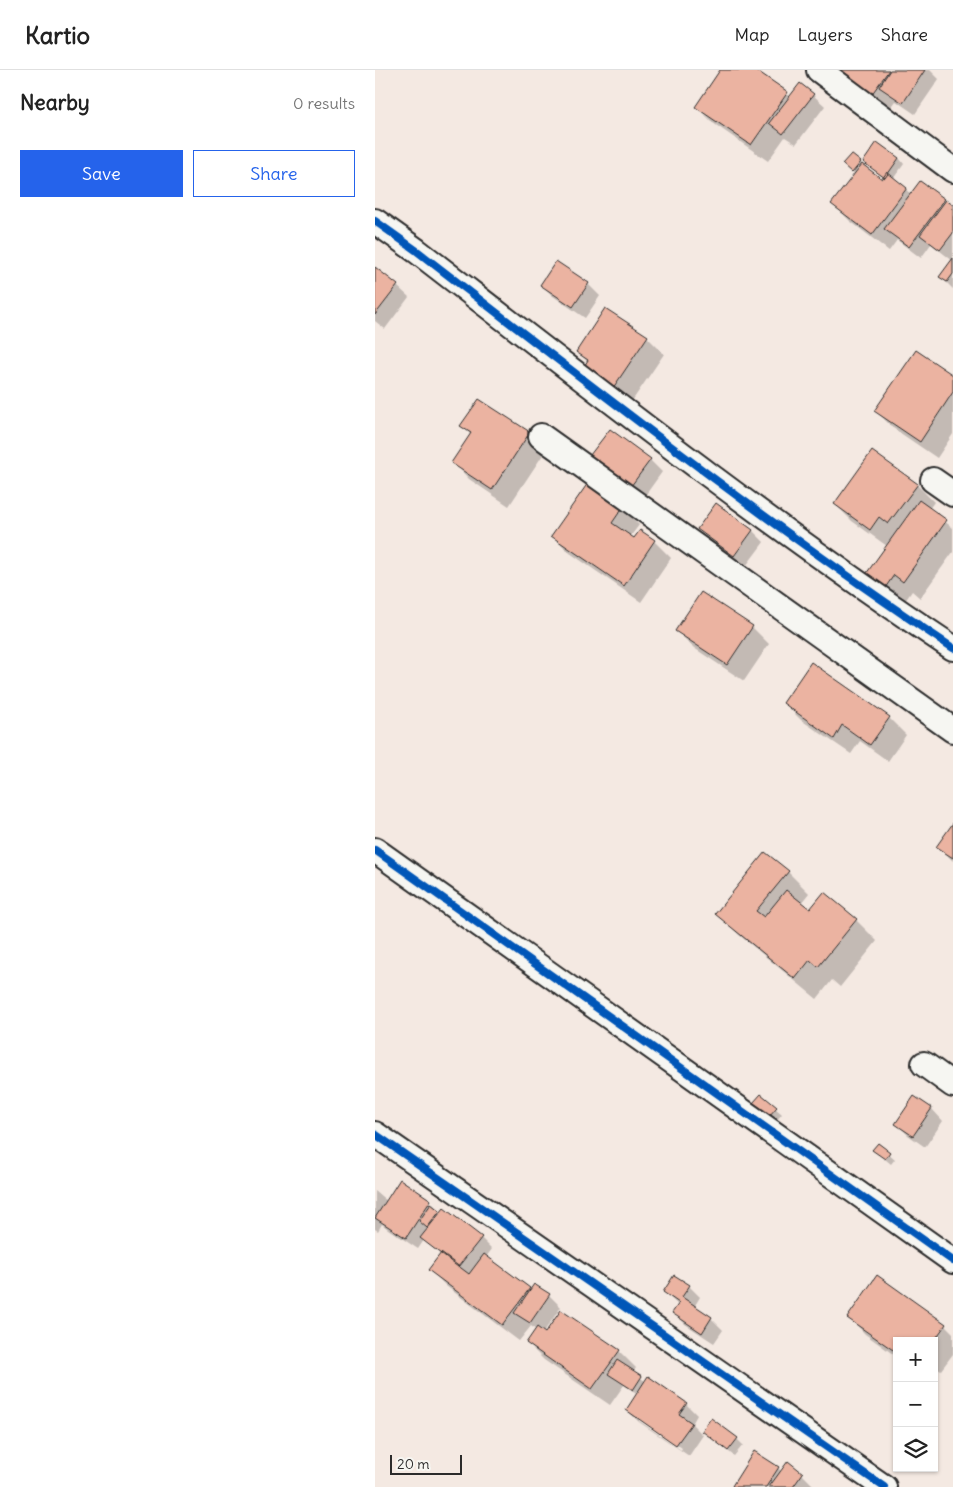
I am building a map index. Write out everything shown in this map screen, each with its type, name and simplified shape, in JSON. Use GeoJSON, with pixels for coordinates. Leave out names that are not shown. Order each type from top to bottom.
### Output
{"type":"FeatureCollection","features":[{"type":"Feature","properties":{"kind":"street"},"geometry":{"type":"LineString","coordinates":[[819,70],[953,170]]}},
{"type":"Feature","properties":{"kind":"street"},"geometry":{"type":"LineString","coordinates":[[375,221],[417,251],[690,462],[882,601],[953,648]]}},
{"type":"Feature","properties":{"kind":"street"},"geometry":{"type":"LineString","coordinates":[[541,436],[953,730]]}},
{"type":"Feature","properties":{"kind":"street"},"geometry":{"type":"LineString","coordinates":[[933,480],[953,494]]}},
{"type":"Feature","properties":{"kind":"street"},"geometry":{"type":"LineString","coordinates":[[375,850],[953,1261]]}},
{"type":"Feature","properties":{"kind":"street"},"geometry":{"type":"LineString","coordinates":[[924,1064],[953,1085]]}},
{"type":"Feature","properties":{"kind":"street"},"geometry":{"type":"LineString","coordinates":[[375,1134],[884,1487]]}},
{"type":"Feature","properties":{"kind":"building"},"geometry":{"type":"Polygon","coordinates":[[[720,70],[756,70],[788,92],[751,145],[695,107],[720,70]]]}},
{"type":"Feature","properties":{"kind":"building"},"geometry":{"type":"Polygon","coordinates":[[[831,70],[889,70],[869,98],[831,70]]]}},
{"type":"Feature","properties":{"kind":"building"},"geometry":{"type":"Polygon","coordinates":[[[890,70],[925,70],[903,103],[879,87],[890,70]]]}},
{"type":"Feature","properties":{"kind":"building"},"geometry":{"type":"Polygon","coordinates":[[[800,83],[814,94],[783,134],[769,123],[800,83]]]}},
{"type":"Feature","properties":{"kind":"building"},"geometry":{"type":"Polygon","coordinates":[[[877,142],[899,158],[885,178],[863,162],[877,142]]]}},
{"type":"Feature","properties":{"kind":"building"},"geometry":{"type":"Polygon","coordinates":[[[851,154],[861,162],[852,173],[842,164],[851,154]]]}},
{"type":"Feature","properties":{"kind":"building"},"geometry":{"type":"Polygon","coordinates":[[[862,164],[882,179],[887,172],[907,188],[872,235],[831,204],[862,164]]]}},
{"type":"Feature","properties":{"kind":"building"},"geometry":{"type":"Polygon","coordinates":[[[920,181],[945,199],[909,247],[884,229],[920,181]]]}},
{"type":"Feature","properties":{"kind":"building"},"geometry":{"type":"Polygon","coordinates":[[[946,200],[953,205],[953,233],[940,250],[920,235],[946,200]]]}},
{"type":"Feature","properties":{"kind":"building"},"geometry":{"type":"Polygon","coordinates":[[[953,258],[953,274],[947,282],[939,277],[953,258]]]}},
{"type":"Feature","properties":{"kind":"building"},"geometry":{"type":"Polygon","coordinates":[[[556,261],[589,283],[573,307],[540,285],[556,261]]]}},
{"type":"Feature","properties":{"kind":"building"},"geometry":{"type":"Polygon","coordinates":[[[375,267],[398,285],[375,315],[375,267]]]}},
{"type":"Feature","properties":{"kind":"building"},"geometry":{"type":"Polygon","coordinates":[[[605,308],[648,336],[613,388],[583,368],[588,360],[576,352],[605,308]]]}},
{"type":"Feature","properties":{"kind":"building"},"geometry":{"type":"Polygon","coordinates":[[[916,350],[953,375],[953,392],[920,442],[874,411],[916,350]]]}},
{"type":"Feature","properties":{"kind":"building"},"geometry":{"type":"Polygon","coordinates":[[[479,399],[530,432],[492,490],[451,463],[471,433],[460,426],[479,399]]]}},
{"type":"Feature","properties":{"kind":"building"},"geometry":{"type":"Polygon","coordinates":[[[610,429],[651,459],[631,486],[590,455],[610,429]]]}},
{"type":"Feature","properties":{"kind":"building"},"geometry":{"type":"Polygon","coordinates":[[[872,451],[918,484],[888,524],[879,517],[870,530],[834,504],[872,451]]]}},
{"type":"Feature","properties":{"kind":"building"},"geometry":{"type":"Polygon","coordinates":[[[588,483],[623,507],[612,523],[634,538],[640,530],[655,540],[624,586],[551,536],[588,483]]]}},
{"type":"Feature","properties":{"kind":"building"},"geometry":{"type":"Polygon","coordinates":[[[919,500],[947,520],[903,582],[894,575],[885,588],[866,574],[919,500]]]}},
{"type":"Feature","properties":{"kind":"building"},"geometry":{"type":"Polygon","coordinates":[[[716,503],[753,530],[734,556],[697,529],[716,503]]]}},
{"type":"Feature","properties":{"kind":"building"},"geometry":{"type":"Polygon","coordinates":[[[701,592],[753,626],[727,665],[675,631],[701,592]]]}},
{"type":"Feature","properties":{"kind":"building"},"geometry":{"type":"Polygon","coordinates":[[[811,662],[890,717],[870,745],[842,725],[834,739],[783,703],[811,662]]]}},
{"type":"Feature","properties":{"kind":"building"},"geometry":{"type":"Polygon","coordinates":[[[953,823],[953,858],[936,847],[953,823]]]}},
{"type":"Feature","properties":{"kind":"building"},"geometry":{"type":"Polygon","coordinates":[[[765,852],[789,871],[756,911],[764,917],[786,890],[810,909],[824,892],[857,919],[818,967],[810,960],[795,979],[715,914],[765,852]]]}},
{"type":"Feature","properties":{"kind":"building"},"geometry":{"type":"Polygon","coordinates":[[[761,1094],[777,1107],[769,1116],[753,1103],[761,1094]]]}},
{"type":"Feature","properties":{"kind":"building"},"geometry":{"type":"Polygon","coordinates":[[[914,1096],[932,1108],[913,1136],[895,1124],[914,1096]]]}},
{"type":"Feature","properties":{"kind":"building"},"geometry":{"type":"Polygon","coordinates":[[[878,1143],[890,1152],[885,1159],[872,1150],[878,1143]]]}},
{"type":"Feature","properties":{"kind":"building"},"geometry":{"type":"Polygon","coordinates":[[[400,1179],[431,1200],[406,1238],[375,1218],[400,1179]]]}},
{"type":"Feature","properties":{"kind":"building"},"geometry":{"type":"Polygon","coordinates":[[[431,1204],[440,1211],[427,1228],[419,1221],[431,1204]]]}},
{"type":"Feature","properties":{"kind":"building"},"geometry":{"type":"Polygon","coordinates":[[[444,1208],[482,1237],[458,1267],[420,1238],[444,1208]]]}},
{"type":"Feature","properties":{"kind":"building"},"geometry":{"type":"Polygon","coordinates":[[[441,1253],[469,1274],[484,1254],[530,1288],[502,1325],[428,1270],[441,1253]]]}},
{"type":"Feature","properties":{"kind":"building"},"geometry":{"type":"Polygon","coordinates":[[[674,1275],[690,1285],[682,1297],[712,1317],[702,1333],[672,1313],[679,1303],[663,1292],[674,1275]]]}},
{"type":"Feature","properties":{"kind":"building"},"geometry":{"type":"Polygon","coordinates":[[[877,1275],[946,1324],[937,1337],[893,1337],[893,1350],[847,1318],[877,1275]]]}},
{"type":"Feature","properties":{"kind":"building"},"geometry":{"type":"Polygon","coordinates":[[[534,1284],[550,1294],[530,1323],[514,1313],[534,1284]]]}},
{"type":"Feature","properties":{"kind":"building"},"geometry":{"type":"Polygon","coordinates":[[[561,1310],[620,1350],[592,1389],[526,1343],[537,1327],[545,1333],[561,1310]]]}},
{"type":"Feature","properties":{"kind":"building"},"geometry":{"type":"Polygon","coordinates":[[[617,1360],[642,1376],[633,1390],[608,1374],[617,1360]]]}},
{"type":"Feature","properties":{"kind":"building"},"geometry":{"type":"Polygon","coordinates":[[[648,1376],[687,1403],[679,1414],[692,1423],[676,1445],[626,1410],[648,1376]]]}},
{"type":"Feature","properties":{"kind":"building"},"geometry":{"type":"Polygon","coordinates":[[[711,1418],[738,1438],[728,1451],[702,1431],[711,1418]]]}},
{"type":"Feature","properties":{"kind":"building"},"geometry":{"type":"Polygon","coordinates":[[[754,1451],[779,1467],[766,1487],[732,1486],[754,1451]]]}},
{"type":"Feature","properties":{"kind":"building"},"geometry":{"type":"Polygon","coordinates":[[[788,1461],[803,1473],[793,1487],[769,1487],[788,1461]]]}},
{"type":"Feature","properties":{"kind":"cycle path"},"geometry":{"type":"LineString","coordinates":[[375,221],[749,504],[953,648]]}},
{"type":"Feature","properties":{"kind":"cycle path"},"geometry":{"type":"LineString","coordinates":[[375,850],[953,1261]]}},
{"type":"Feature","properties":{"kind":"cycle path"},"geometry":{"type":"LineString","coordinates":[[375,1134],[884,1487]]}}]}
